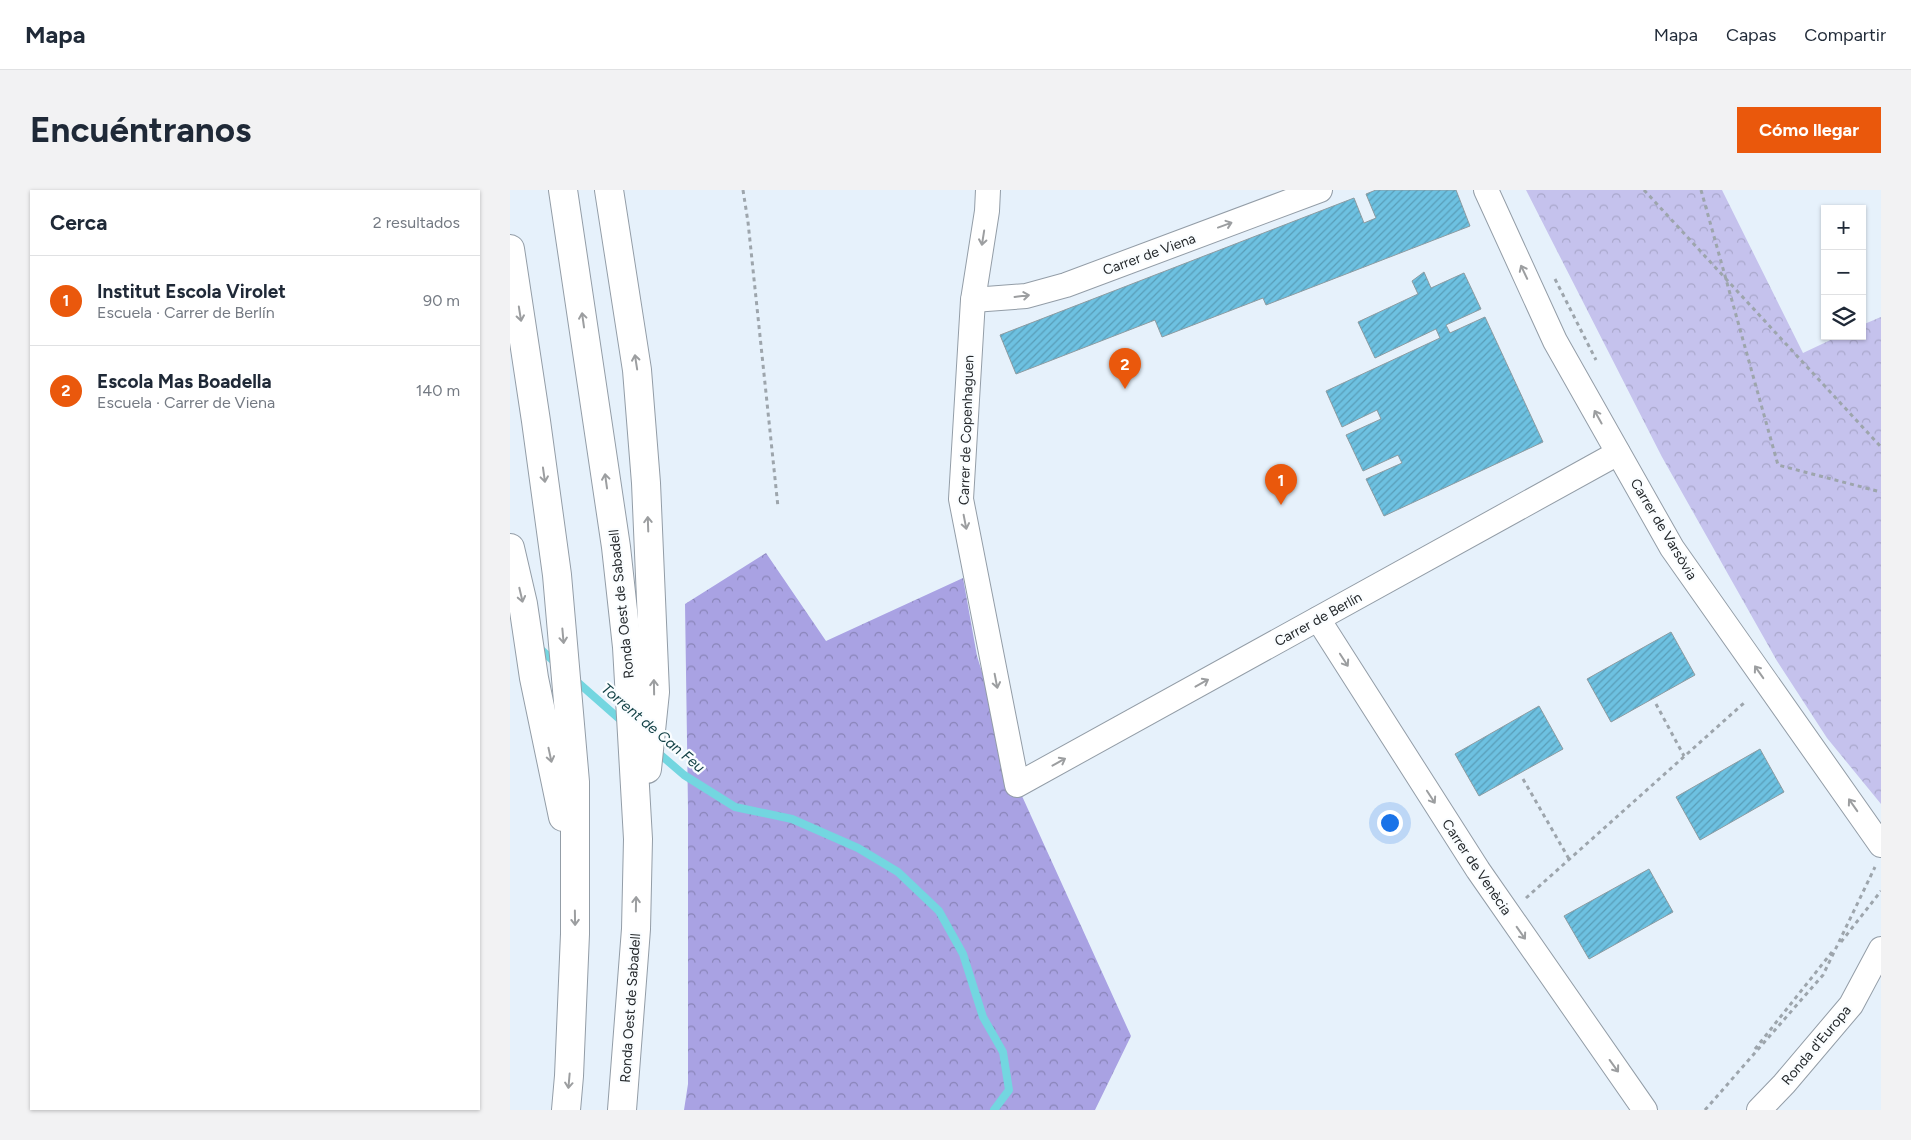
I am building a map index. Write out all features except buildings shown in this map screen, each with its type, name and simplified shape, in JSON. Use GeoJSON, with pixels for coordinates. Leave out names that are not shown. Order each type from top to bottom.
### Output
{"type":"FeatureCollection","features":[{"type":"Feature","properties":{"kind":"highway","name":"Ronda Oest de Sabadell"},"geometry":{"type":"LineString","coordinates":[[563,190],[616,547],[627,647],[638,840],[636,928],[622,1110]]}},
{"type":"Feature","properties":{"kind":"highway"},"geometry":{"type":"LineString","coordinates":[[609,190],[637,370],[646,483],[655,692],[638,840]]}},
{"type":"Feature","properties":{"kind":"highway"},"geometry":{"type":"LineString","coordinates":[[510,249],[557,575],[575,782],[575,934],[566,1110]]}},
{"type":"Feature","properties":{"kind":"highway"},"geometry":{"type":"LineString","coordinates":[[510,548],[523,604],[534,678],[574,870]]}},
{"type":"Feature","properties":{"kind":"street","name":"Carrer de Copenhaguen"},"geometry":{"type":"LineString","coordinates":[[988,190],[987,211],[974,300],[960,499],[1017,785]]}},
{"type":"Feature","properties":{"kind":"street","name":"Carrer de Viena"},"geometry":{"type":"LineString","coordinates":[[974,300],[1026,296],[1066,285],[1320,190]]}},
{"type":"Feature","properties":{"kind":"street","name":"Carrer de Varsòvia"},"geometry":{"type":"LineString","coordinates":[[1486,190],[1555,341],[1672,548],[1879,854]]}},
{"type":"Feature","properties":{"kind":"street","name":"Carrer de Berlín"},"geometry":{"type":"LineString","coordinates":[[1017,785],[1618,453]]}},
{"type":"Feature","properties":{"kind":"street","name":"Carrer de Venècia"},"geometry":{"type":"LineString","coordinates":[[1318,619],[1478,870],[1645,1110]]}},
{"type":"Feature","properties":{"kind":"street","name":"Ronda d'Europa"},"geometry":{"type":"LineString","coordinates":[[1759,1110],[1784,1084],[1851,1005],[1881,949]]}},
{"type":"Feature","properties":{"kind":"path"},"geometry":{"type":"LineString","coordinates":[[742,190],[748,222],[778,507]]}},
{"type":"Feature","properties":{"kind":"path"},"geometry":{"type":"LineString","coordinates":[[1644,190],[1881,447]]}},
{"type":"Feature","properties":{"kind":"path"},"geometry":{"type":"LineString","coordinates":[[1701,190],[1778,465],[1881,492]]}},
{"type":"Feature","properties":{"kind":"path"},"geometry":{"type":"LineString","coordinates":[[1551,270],[1600,368]]}},
{"type":"Feature","properties":{"kind":"path"},"geometry":{"type":"LineString","coordinates":[[1526,898],[1744,703]]}},
{"type":"Feature","properties":{"kind":"path"},"geometry":{"type":"LineString","coordinates":[[1656,704],[1684,756]]}},
{"type":"Feature","properties":{"kind":"path"},"geometry":{"type":"LineString","coordinates":[[1523,779],[1570,859]]}},
{"type":"Feature","properties":{"kind":"path"},"geometry":{"type":"LineString","coordinates":[[1729,1082],[1823,975],[1879,854]]}},
{"type":"Feature","properties":{"kind":"path"},"geometry":{"type":"LineString","coordinates":[[1706,1110],[1881,891]]}},
{"type":"Feature","properties":{"kind":"green space"},"geometry":{"type":"Polygon","coordinates":[[[1526,190],[1722,190],[1803,353],[1831,340],[1866,340],[1866,323],[1881,317],[1881,804],[1827,738],[1777,661],[1662,457],[1526,190]]]}},
{"type":"Feature","properties":{"kind":"green space"},"geometry":{"type":"Polygon","coordinates":[[[766,553],[826,641],[963,578],[977,656],[1017,785],[1131,1036],[1095,1110],[684,1110],[688,1084],[688,808],[685,604],[766,553]]]}},
{"type":"Feature","properties":{"kind":"waterway","name":"Torrent de Can Feu"},"geometry":{"type":"LineString","coordinates":[[537,646],[558,665]]}},
{"type":"Feature","properties":{"kind":"waterway","name":"Torrent de Can Feu"},"geometry":{"type":"LineString","coordinates":[[574,679],[624,723]]}},
{"type":"Feature","properties":{"kind":"waterway","name":"Torrent de Can Feu"},"geometry":{"type":"LineString","coordinates":[[655,750],[684,775],[735,807],[792,819],[858,848],[898,872],[939,911],[963,954],[983,1017],[1003,1052],[1009,1090],[994,1110]]}},
{"type":"Feature","properties":{"kind":"place","name":"Escola Mas Boadella"},"geometry":{"type":"Point","coordinates":[1125,389]}},
{"type":"Feature","properties":{"kind":"place","name":"Institut Escola Virolet"},"geometry":{"type":"Point","coordinates":[1281,505]}}]}
